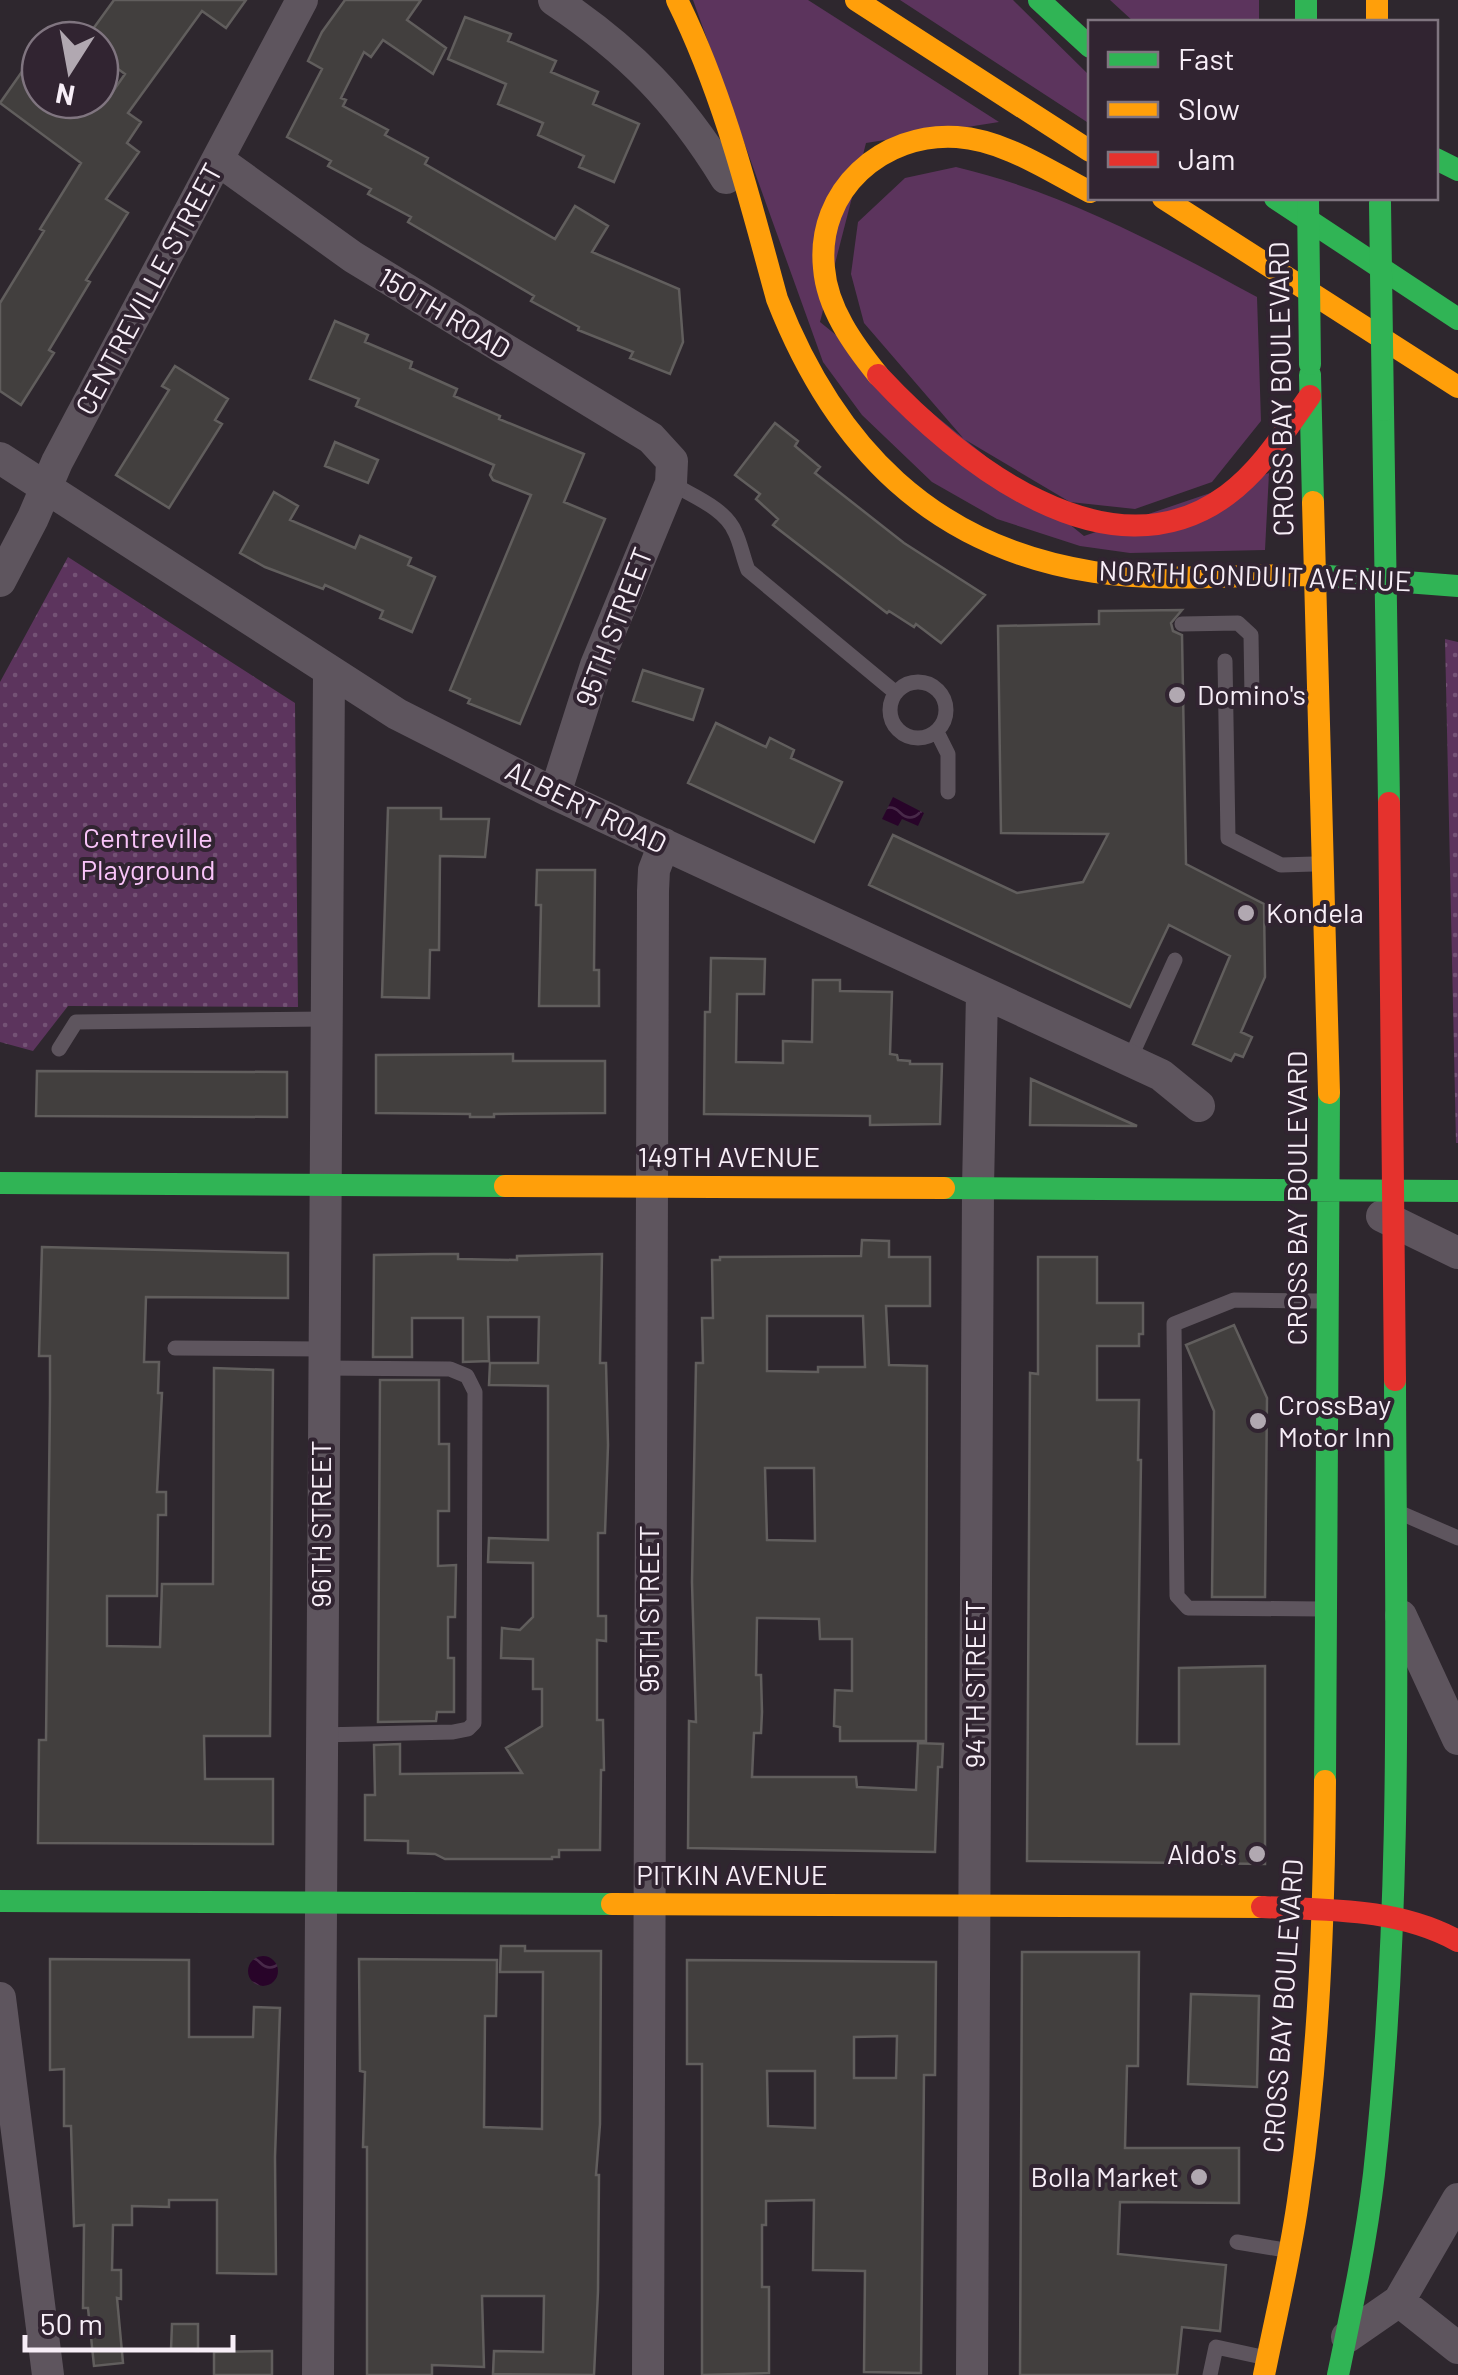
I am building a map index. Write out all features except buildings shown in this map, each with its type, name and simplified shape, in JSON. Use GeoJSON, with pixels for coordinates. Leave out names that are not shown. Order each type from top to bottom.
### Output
{"type":"FeatureCollection","features":[{"type":"Feature","properties":{"kind":"main road"},"geometry":{"type":"LineString","coordinates":[[677,0],[700,44],[777,299]]}},
{"type":"Feature","properties":{"kind":"main road"},"geometry":{"type":"LineString","coordinates":[[856,0],[1088,150]]}},
{"type":"Feature","properties":{"kind":"main road"},"geometry":{"type":"LineString","coordinates":[[1038,0],[1088,45]]}},
{"type":"Feature","properties":{"kind":"main road"},"geometry":{"type":"LineString","coordinates":[[1088,191],[992,145],[944,136],[924,137],[887,149],[857,169],[846,183],[825,227],[822,258],[827,291],[841,323],[868,362],[921,420],[970,460],[1037,500],[1080,518],[1136,526],[1190,515],[1224,497],[1250,476],[1310,396]]}},
{"type":"Feature","properties":{"kind":"main road"},"geometry":{"type":"LineString","coordinates":[[1166,200],[1458,387]]}},
{"type":"Feature","properties":{"kind":"main road"},"geometry":{"type":"LineString","coordinates":[[1277,200],[1458,319]]}},
{"type":"Feature","properties":{"kind":"main road","name":"CROSS BAY BOULEVARD"},"geometry":{"type":"LineString","coordinates":[[1266,2367],[1310,2106],[1322,1911],[1328,1190],[1308,200]]}},
{"type":"Feature","properties":{"kind":"main road"},"geometry":{"type":"LineString","coordinates":[[1338,2375],[1366,2226],[1382,2102],[1392,1918],[1393,1206],[1380,200]]}},
{"type":"Feature","properties":{"kind":"main road"},"geometry":{"type":"LineString","coordinates":[[1158,221],[1284,276]]}},
{"type":"Feature","properties":{"kind":"main road","name":"NORTH CONDUIT AVENUE"},"geometry":{"type":"LineString","coordinates":[[777,299],[815,384],[848,432],[909,492],[978,536],[1036,558],[1095,572],[1315,576],[1458,586]]}},
{"type":"Feature","properties":{"kind":"main road","name":"149TH AVENUE"},"geometry":{"type":"LineString","coordinates":[[0,1183],[1328,1190]]}},
{"type":"Feature","properties":{"kind":"main road"},"geometry":{"type":"LineString","coordinates":[[1393,1206],[1458,1191]]}},
{"type":"Feature","properties":{"kind":"main road","name":"PITKIN AVENUE"},"geometry":{"type":"LineString","coordinates":[[0,1901],[1322,1911],[1392,1918],[1437,1928],[1458,1942]]}},
{"type":"Feature","properties":{"kind":"street","name":"CENTREVILLE STREET"},"geometry":{"type":"LineString","coordinates":[[0,580],[302,0]]}},
{"type":"Feature","properties":{"kind":"street","name":"NORTH CONDUIT AVENUE"},"geometry":{"type":"LineString","coordinates":[[554,0],[617,45],[685,114],[726,177],[777,299]]}},
{"type":"Feature","properties":{"kind":"street","name":"150TH ROAD"},"geometry":{"type":"LineString","coordinates":[[218,160],[352,257],[651,438],[672,472]]}},
{"type":"Feature","properties":{"kind":"street","name":"ALBERT ROAD"},"geometry":{"type":"LineString","coordinates":[[0,458],[398,714],[555,794],[1161,1075],[1200,1106]]}},
{"type":"Feature","properties":{"kind":"street","name":"95TH STREET"},"geometry":{"type":"LineString","coordinates":[[555,794],[596,666],[672,472]]}},
{"type":"Feature","properties":{"kind":"street","name":"96TH STREET"},"geometry":{"type":"LineString","coordinates":[[318,2375],[329,672]]}},
{"type":"Feature","properties":{"kind":"street","name":"95TH STREET"},"geometry":{"type":"LineString","coordinates":[[648,2375],[650,1187],[654,870],[664,844]]}},
{"type":"Feature","properties":{"kind":"street","name":"94TH STREET"},"geometry":{"type":"LineString","coordinates":[[972,2375],[982,993]]}},
{"type":"Feature","properties":{"kind":"street"},"geometry":{"type":"LineString","coordinates":[[1328,1190],[1393,1206],[1458,1254]]}},
{"type":"Feature","properties":{"kind":"street"},"geometry":{"type":"LineString","coordinates":[[1394,1603],[1458,1739]]}},
{"type":"Feature","properties":{"kind":"street"},"geometry":{"type":"LineString","coordinates":[[0,1998],[48,2375]]}},
{"type":"Feature","properties":{"kind":"street"},"geometry":{"type":"LineString","coordinates":[[1348,2337],[1399,2301],[1458,2200]]}},
{"type":"Feature","properties":{"kind":"street"},"geometry":{"type":"LineString","coordinates":[[1399,2301],[1458,2348]]}},
{"type":"Feature","properties":{"kind":"lane"},"geometry":{"type":"LineString","coordinates":[[672,472],[727,519],[748,570],[896,692]]}},
{"type":"Feature","properties":{"kind":"lane"},"geometry":{"type":"LineString","coordinates":[[1182,624],[1238,622],[1250,635],[1252,698]]}},
{"type":"Feature","properties":{"kind":"lane"},"geometry":{"type":"LineString","coordinates":[[1225,661],[1228,838],[1281,865],[1323,864]]}},
{"type":"Feature","properties":{"kind":"lane"},"geometry":{"type":"LineString","coordinates":[[917,682],[938,690],[947,712],[937,732],[914,738],[903,734],[890,715],[896,692],[917,682]]}},
{"type":"Feature","properties":{"kind":"lane"},"geometry":{"type":"LineString","coordinates":[[1226,698],[1318,696]]}},
{"type":"Feature","properties":{"kind":"lane"},"geometry":{"type":"LineString","coordinates":[[937,732],[948,754],[948,792]]}},
{"type":"Feature","properties":{"kind":"lane"},"geometry":{"type":"LineString","coordinates":[[1129,1061],[1175,960]]}},
{"type":"Feature","properties":{"kind":"lane"},"geometry":{"type":"LineString","coordinates":[[58,1049],[76,1022],[326,1020]]}},
{"type":"Feature","properties":{"kind":"lane"},"geometry":{"type":"LineString","coordinates":[[1326,1609],[1188,1608],[1178,1596],[1174,1324],[1234,1300],[1328,1301]]}},
{"type":"Feature","properties":{"kind":"lane"},"geometry":{"type":"LineString","coordinates":[[175,1348],[450,1369],[466,1376],[474,1392],[474,1723],[468,1729],[453,1732],[320,1735]]}},
{"type":"Feature","properties":{"kind":"lane"},"geometry":{"type":"LineString","coordinates":[[1395,1511],[1458,1538]]}},
{"type":"Feature","properties":{"kind":"lane"},"geometry":{"type":"LineString","coordinates":[[1237,2242],[1288,2250]]}},
{"type":"Feature","properties":{"kind":"lane"},"geometry":{"type":"LineString","coordinates":[[1210,2375],[1216,2347],[1266,2367]]}},
{"type":"Feature","properties":{"kind":"green space"},"geometry":{"type":"Polygon","coordinates":[[[693,0],[808,0],[999,122],[866,143],[820,322],[1084,536],[1269,473],[1265,550],[1130,553],[1080,546],[997,519],[932,482],[862,415],[823,362],[693,0]]]}},
{"type":"Feature","properties":{"kind":"green space"},"geometry":{"type":"Polygon","coordinates":[[[900,0],[1013,0],[1088,74],[1088,123],[900,0]]]}},
{"type":"Feature","properties":{"kind":"green space"},"geometry":{"type":"Polygon","coordinates":[[[1110,0],[1259,0],[1259,20],[1132,20],[1110,0]]]}},
{"type":"Feature","properties":{"kind":"green space"},"geometry":{"type":"Polygon","coordinates":[[[956,167],[1073,205],[1257,297],[1261,421],[1212,482],[1135,509],[1070,502],[964,439],[864,323],[851,274],[858,222],[905,178],[956,167]]]}},
{"type":"Feature","properties":{"kind":"green space","name":"Centreville Playground"},"geometry":{"type":"Polygon","coordinates":[[[68,557],[295,703],[298,1007],[68,1006],[33,1051],[0,1042],[0,682],[68,557]]]}},
{"type":"Feature","properties":{"kind":"green space"},"geometry":{"type":"Polygon","coordinates":[[[1445,639],[1458,642],[1458,1143],[1456,1143],[1445,639]]]}},
{"type":"Feature","properties":{"kind":"water"},"geometry":{"type":"Polygon","coordinates":[[[893,797],[924,813],[918,826],[902,819],[898,826],[882,819],[893,797]]]}},
{"type":"Feature","properties":{"kind":"water"},"geometry":{"type":"Polygon","coordinates":[[[263,1956],[274,1960],[278,1971],[274,1982],[263,1986],[252,1982],[248,1971],[252,1960],[263,1956]]]}},
{"type":"Feature","properties":{"kind":"traffic: fast"},"geometry":{"type":"LineString","coordinates":[[1039,0],[1088,45]]}},
{"type":"Feature","properties":{"kind":"traffic: fast"},"geometry":{"type":"LineString","coordinates":[[1306,0],[1306,20]]}},
{"type":"Feature","properties":{"kind":"traffic: fast"},"geometry":{"type":"LineString","coordinates":[[1438,160],[1458,170]]}},
{"type":"Feature","properties":{"kind":"traffic: fast"},"geometry":{"type":"LineString","coordinates":[[1278,200],[1458,319]]}},
{"type":"Feature","properties":{"kind":"traffic: fast"},"geometry":{"type":"LineString","coordinates":[[1308,200],[1310,364]]}},
{"type":"Feature","properties":{"kind":"traffic: fast"},"geometry":{"type":"LineString","coordinates":[[1380,203],[1383,410]]}},
{"type":"Feature","properties":{"kind":"traffic: fast"},"geometry":{"type":"LineString","coordinates":[[1310,375],[1313,502]]}},
{"type":"Feature","properties":{"kind":"traffic: fast"},"geometry":{"type":"LineString","coordinates":[[1383,410],[1389,803]]}},
{"type":"Feature","properties":{"kind":"traffic: fast"},"geometry":{"type":"LineString","coordinates":[[1315,575],[1458,586]]}},
{"type":"Feature","properties":{"kind":"traffic: fast"},"geometry":{"type":"LineString","coordinates":[[1325,1781],[1329,1093]]}},
{"type":"Feature","properties":{"kind":"traffic: fast"},"geometry":{"type":"LineString","coordinates":[[0,1183],[505,1186]]}},
{"type":"Feature","properties":{"kind":"traffic: fast"},"geometry":{"type":"LineString","coordinates":[[944,1188],[1458,1191]]}},
{"type":"Feature","properties":{"kind":"traffic: fast"},"geometry":{"type":"LineString","coordinates":[[1338,2375],[1371,2199],[1390,1976],[1396,1777],[1395,1380]]}},
{"type":"Feature","properties":{"kind":"traffic: fast"},"geometry":{"type":"LineString","coordinates":[[0,1901],[612,1904]]}},
{"type":"Feature","properties":{"kind":"traffic: slow"},"geometry":{"type":"LineString","coordinates":[[677,0],[722,109],[777,299]]}},
{"type":"Feature","properties":{"kind":"traffic: slow"},"geometry":{"type":"LineString","coordinates":[[856,0],[1088,150]]}},
{"type":"Feature","properties":{"kind":"traffic: slow"},"geometry":{"type":"LineString","coordinates":[[1377,0],[1377,20]]}},
{"type":"Feature","properties":{"kind":"traffic: slow"},"geometry":{"type":"LineString","coordinates":[[878,375],[836,311],[824,268],[824,240],[831,214],[860,171],[904,144],[957,137],[1009,150],[1088,191]]}},
{"type":"Feature","properties":{"kind":"traffic: slow"},"geometry":{"type":"LineString","coordinates":[[1166,200],[1458,387]]}},
{"type":"Feature","properties":{"kind":"traffic: slow"},"geometry":{"type":"LineString","coordinates":[[777,299],[828,401],[860,444],[896,482],[938,514],[984,540],[1036,559],[1121,575],[1315,575]]}},
{"type":"Feature","properties":{"kind":"traffic: slow"},"geometry":{"type":"LineString","coordinates":[[1313,502],[1329,1093]]}},
{"type":"Feature","properties":{"kind":"traffic: slow"},"geometry":{"type":"LineString","coordinates":[[505,1186],[944,1188]]}},
{"type":"Feature","properties":{"kind":"traffic: slow"},"geometry":{"type":"LineString","coordinates":[[1264,2375],[1288,2262],[1306,2143],[1322,1936],[1325,1781]]}},
{"type":"Feature","properties":{"kind":"traffic: slow"},"geometry":{"type":"LineString","coordinates":[[612,1904],[1262,1907]]}},
{"type":"Feature","properties":{"kind":"traffic: jam"},"geometry":{"type":"LineString","coordinates":[[878,375],[950,442],[992,474],[1038,500],[1085,518],[1134,525],[1181,519],[1227,495],[1262,461],[1310,396]]}},
{"type":"Feature","properties":{"kind":"traffic: jam"},"geometry":{"type":"LineString","coordinates":[[1389,803],[1395,1380]]}},
{"type":"Feature","properties":{"kind":"traffic: jam"},"geometry":{"type":"LineString","coordinates":[[1262,1907],[1338,1910],[1387,1917],[1435,1930],[1458,1941]]}},
{"type":"Feature","properties":{"kind":"place","name":"Domino's"},"geometry":{"type":"Point","coordinates":[1177,695]}},
{"type":"Feature","properties":{"kind":"place","name":"Kondela"},"geometry":{"type":"Point","coordinates":[1246,913]}},
{"type":"Feature","properties":{"kind":"place","name":"CrossBay Motor Inn"},"geometry":{"type":"Point","coordinates":[1258,1421]}},
{"type":"Feature","properties":{"kind":"place","name":"Aldo's"},"geometry":{"type":"Point","coordinates":[1257,1854]}},
{"type":"Feature","properties":{"kind":"place","name":"Bolla Market"},"geometry":{"type":"Point","coordinates":[1199,2177]}}]}
